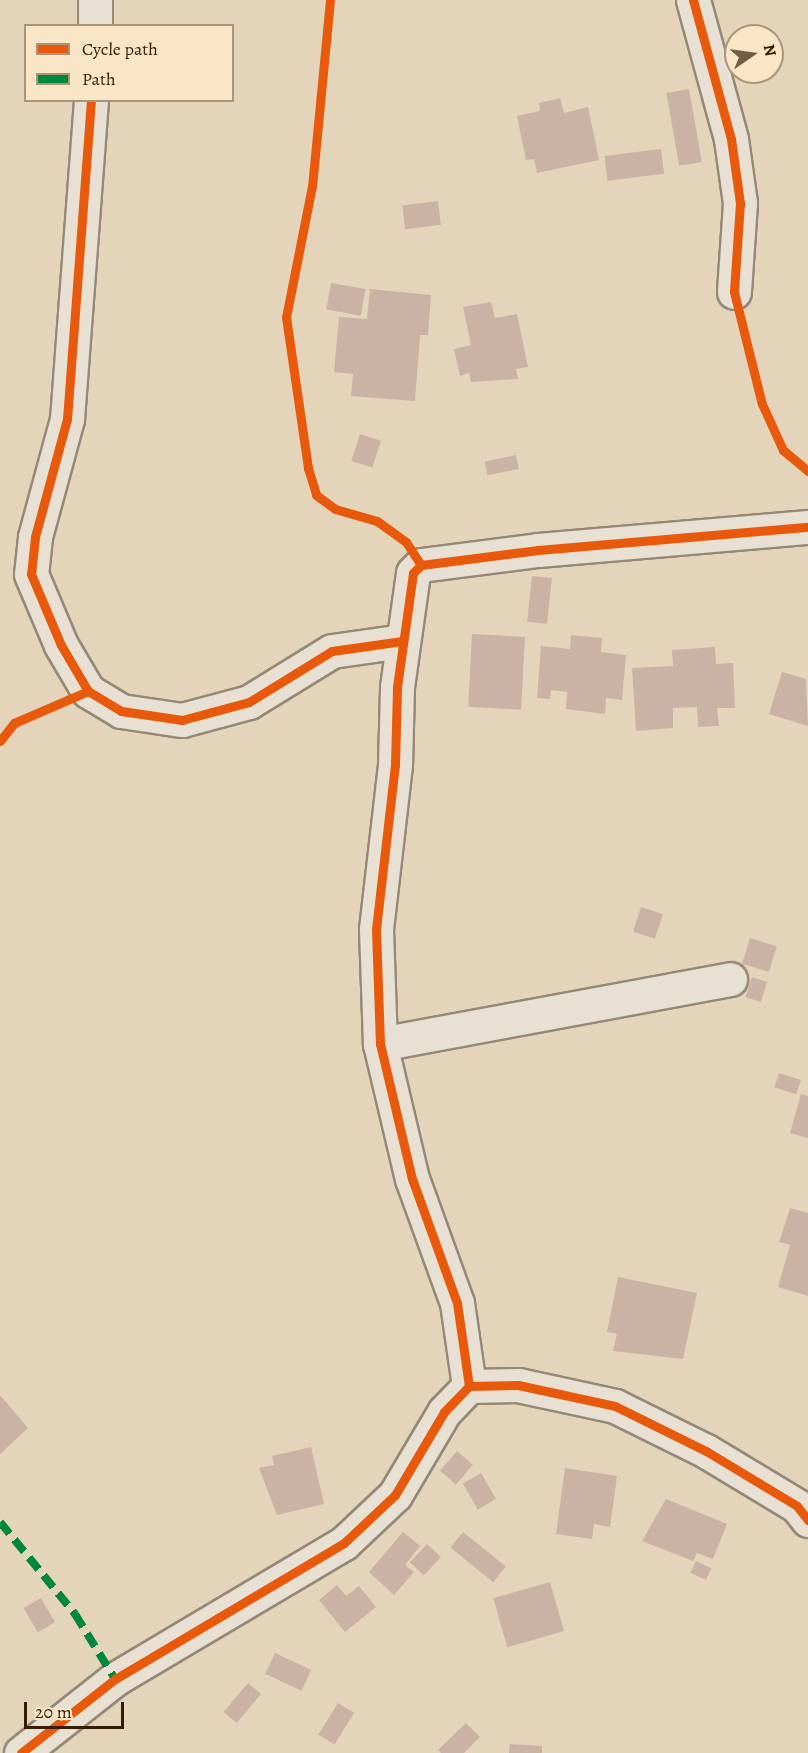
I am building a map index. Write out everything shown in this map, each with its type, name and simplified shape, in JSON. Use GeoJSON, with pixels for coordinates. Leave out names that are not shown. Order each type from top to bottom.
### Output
{"type":"FeatureCollection","features":[{"type":"Feature","properties":{"kind":"street"},"geometry":{"type":"LineString","coordinates":[[95,0],[95,24]]}},
{"type":"Feature","properties":{"kind":"street"},"geometry":{"type":"LineString","coordinates":[[693,0],[731,138],[740,203],[734,292]]}},
{"type":"Feature","properties":{"kind":"street"},"geometry":{"type":"LineString","coordinates":[[91,102],[68,419],[35,537],[31,574],[61,645],[88,691],[121,711],[182,720],[249,702],[332,651],[402,641]]}},
{"type":"Feature","properties":{"kind":"street"},"geometry":{"type":"LineString","coordinates":[[469,1386],[457,1303],[412,1179],[380,1044],[376,929],[395,765],[402,641],[413,573],[421,565],[808,526]]}},
{"type":"Feature","properties":{"kind":"street"},"geometry":{"type":"LineString","coordinates":[[380,1044],[730,979]]}},
{"type":"Feature","properties":{"kind":"street"},"geometry":{"type":"LineString","coordinates":[[21,1753],[116,1678],[344,1543],[395,1495],[444,1412],[469,1386],[518,1385],[615,1406],[706,1451],[797,1506],[808,1520]]}},
{"type":"Feature","properties":{"kind":"building"},"geometry":{"type":"Polygon","coordinates":[[[689,89],[702,162],[679,166],[666,93],[689,89]]]}},
{"type":"Feature","properties":{"kind":"building"},"geometry":{"type":"Polygon","coordinates":[[[560,98],[564,113],[588,107],[599,160],[537,173],[534,159],[526,160],[517,116],[540,111],[539,103],[560,98]]]}},
{"type":"Feature","properties":{"kind":"building"},"geometry":{"type":"Polygon","coordinates":[[[661,149],[664,174],[607,181],[604,156],[661,149]]]}},
{"type":"Feature","properties":{"kind":"building"},"geometry":{"type":"Polygon","coordinates":[[[438,201],[441,225],[405,229],[402,205],[438,201]]]}},
{"type":"Feature","properties":{"kind":"building"},"geometry":{"type":"Polygon","coordinates":[[[331,283],[365,289],[361,316],[326,310],[331,283]]]}},
{"type":"Feature","properties":{"kind":"building"},"geometry":{"type":"Polygon","coordinates":[[[370,289],[431,295],[428,335],[420,335],[415,401],[351,396],[353,374],[334,372],[339,317],[367,319],[370,289]]]}},
{"type":"Feature","properties":{"kind":"building"},"geometry":{"type":"Polygon","coordinates":[[[491,302],[495,318],[517,314],[528,367],[516,369],[518,379],[471,382],[469,373],[460,376],[454,349],[471,345],[463,307],[491,302]]]}},
{"type":"Feature","properties":{"kind":"building"},"geometry":{"type":"Polygon","coordinates":[[[360,434],[381,441],[372,467],[351,461],[360,434]]]}},
{"type":"Feature","properties":{"kind":"building"},"geometry":{"type":"Polygon","coordinates":[[[516,455],[519,469],[488,475],[485,462],[516,455]]]}},
{"type":"Feature","properties":{"kind":"building"},"geometry":{"type":"Polygon","coordinates":[[[532,576],[552,578],[547,624],[527,622],[532,576]]]}},
{"type":"Feature","properties":{"kind":"building"},"geometry":{"type":"Polygon","coordinates":[[[472,634],[525,637],[521,710],[468,707],[472,634]]]}},
{"type":"Feature","properties":{"kind":"building"},"geometry":{"type":"Polygon","coordinates":[[[571,635],[602,638],[601,652],[626,655],[622,700],[606,698],[605,714],[566,709],[567,692],[551,690],[550,699],[537,698],[541,646],[570,649],[571,635]]]}},
{"type":"Feature","properties":{"kind":"building"},"geometry":{"type":"Polygon","coordinates":[[[715,647],[716,664],[733,663],[735,708],[717,708],[719,726],[698,727],[697,707],[673,708],[673,728],[636,731],[632,668],[673,666],[672,650],[715,647]]]}},
{"type":"Feature","properties":{"kind":"building"},"geometry":{"type":"Polygon","coordinates":[[[782,672],[806,679],[808,726],[769,714],[782,672]]]}},
{"type":"Feature","properties":{"kind":"building"},"geometry":{"type":"Polygon","coordinates":[[[641,907],[663,914],[655,939],[633,932],[641,907]]]}},
{"type":"Feature","properties":{"kind":"building"},"geometry":{"type":"Polygon","coordinates":[[[750,938],[777,946],[769,972],[742,964],[750,938]]]}},
{"type":"Feature","properties":{"kind":"building"},"geometry":{"type":"Polygon","coordinates":[[[752,977],[767,982],[761,1002],[746,997],[752,977]]]}},
{"type":"Feature","properties":{"kind":"building"},"geometry":{"type":"Polygon","coordinates":[[[779,1073],[801,1080],[796,1094],[774,1087],[779,1073]]]}},
{"type":"Feature","properties":{"kind":"building"},"geometry":{"type":"Polygon","coordinates":[[[801,1094],[808,1096],[808,1138],[790,1133],[801,1094]]]}},
{"type":"Feature","properties":{"kind":"building"},"geometry":{"type":"Polygon","coordinates":[[[790,1208],[808,1213],[808,1296],[778,1287],[790,1245],[779,1242],[790,1208]]]}},
{"type":"Feature","properties":{"kind":"building"},"geometry":{"type":"Polygon","coordinates":[[[618,1277],[697,1293],[683,1359],[613,1351],[617,1334],[607,1332],[618,1277]]]}},
{"type":"Feature","properties":{"kind":"building"},"geometry":{"type":"Polygon","coordinates":[[[0,1395],[28,1428],[0,1454],[0,1395]]]}},
{"type":"Feature","properties":{"kind":"building"},"geometry":{"type":"Polygon","coordinates":[[[311,1447],[324,1504],[277,1515],[259,1468],[274,1465],[272,1456],[311,1447]]]}},
{"type":"Feature","properties":{"kind":"building"},"geometry":{"type":"Polygon","coordinates":[[[457,1451],[473,1465],[456,1484],[440,1471],[457,1451]]]}},
{"type":"Feature","properties":{"kind":"building"},"geometry":{"type":"Polygon","coordinates":[[[565,1468],[617,1476],[610,1527],[594,1524],[592,1539],[556,1534],[565,1468]]]}},
{"type":"Feature","properties":{"kind":"building"},"geometry":{"type":"Polygon","coordinates":[[[481,1473],[496,1499],[478,1509],[463,1484],[481,1473]]]}},
{"type":"Feature","properties":{"kind":"building"},"geometry":{"type":"Polygon","coordinates":[[[666,1499],[727,1524],[713,1559],[697,1553],[693,1561],[642,1541],[666,1499]]]}},
{"type":"Feature","properties":{"kind":"building"},"geometry":{"type":"Polygon","coordinates":[[[403,1532],[420,1546],[405,1565],[414,1572],[394,1595],[369,1572],[403,1532]]]}},
{"type":"Feature","properties":{"kind":"building"},"geometry":{"type":"Polygon","coordinates":[[[463,1532],[506,1567],[493,1582],[450,1548],[463,1532]]]}},
{"type":"Feature","properties":{"kind":"building"},"geometry":{"type":"Polygon","coordinates":[[[427,1544],[441,1557],[424,1575],[410,1562],[427,1544]]]}},
{"type":"Feature","properties":{"kind":"building"},"geometry":{"type":"Polygon","coordinates":[[[696,1561],[711,1568],[706,1580],[691,1573],[696,1561]]]}},
{"type":"Feature","properties":{"kind":"building"},"geometry":{"type":"Polygon","coordinates":[[[550,1582],[564,1631],[507,1647],[493,1598],[550,1582]]]}},
{"type":"Feature","properties":{"kind":"building"},"geometry":{"type":"Polygon","coordinates":[[[337,1585],[346,1596],[359,1586],[376,1607],[345,1632],[319,1600],[337,1585]]]}},
{"type":"Feature","properties":{"kind":"building"},"geometry":{"type":"Polygon","coordinates":[[[41,1598],[55,1622],[38,1632],[24,1608],[41,1598]]]}},
{"type":"Feature","properties":{"kind":"building"},"geometry":{"type":"Polygon","coordinates":[[[275,1653],[311,1670],[302,1691],[265,1674],[275,1653]]]}},
{"type":"Feature","properties":{"kind":"building"},"geometry":{"type":"Polygon","coordinates":[[[248,1683],[261,1694],[237,1723],[224,1712],[248,1683]]]}},
{"type":"Feature","properties":{"kind":"building"},"geometry":{"type":"Polygon","coordinates":[[[338,1703],[354,1713],[335,1744],[318,1734],[338,1703]]]}},
{"type":"Feature","properties":{"kind":"building"},"geometry":{"type":"Polygon","coordinates":[[[466,1723],[480,1737],[464,1753],[441,1753],[438,1750],[466,1723]]]}},
{"type":"Feature","properties":{"kind":"building"},"geometry":{"type":"Polygon","coordinates":[[[510,1744],[542,1746],[542,1753],[509,1753],[510,1744]]]}},
{"type":"Feature","properties":{"kind":"marked path"},"geometry":{"type":"LineString","coordinates":[[0,1522],[75,1614],[115,1679]]}},
{"type":"Feature","properties":{"kind":"cycle path"},"geometry":{"type":"LineString","coordinates":[[330,0],[312,186],[286,317],[308,468],[316,495],[335,509],[377,521],[406,542],[421,565]]}},
{"type":"Feature","properties":{"kind":"cycle path"},"geometry":{"type":"LineString","coordinates":[[693,0],[731,139],[740,203],[734,292],[762,404],[783,450],[808,471]]}},
{"type":"Feature","properties":{"kind":"cycle path"},"geometry":{"type":"LineString","coordinates":[[91,102],[67,419],[35,537],[31,574],[61,645],[88,691],[121,711],[182,720],[249,702],[332,651],[402,641]]}},
{"type":"Feature","properties":{"kind":"cycle path"},"geometry":{"type":"LineString","coordinates":[[469,1386],[457,1303],[412,1179],[380,1044],[376,929],[395,765],[397,687],[413,573],[421,565],[538,550],[808,527]]}},
{"type":"Feature","properties":{"kind":"cycle path"},"geometry":{"type":"LineString","coordinates":[[0,741],[14,723],[88,691]]}},
{"type":"Feature","properties":{"kind":"cycle path"},"geometry":{"type":"LineString","coordinates":[[21,1753],[115,1679],[344,1543],[395,1495],[444,1412],[469,1386],[518,1385],[615,1406],[706,1451],[797,1506],[808,1520]]}}]}
